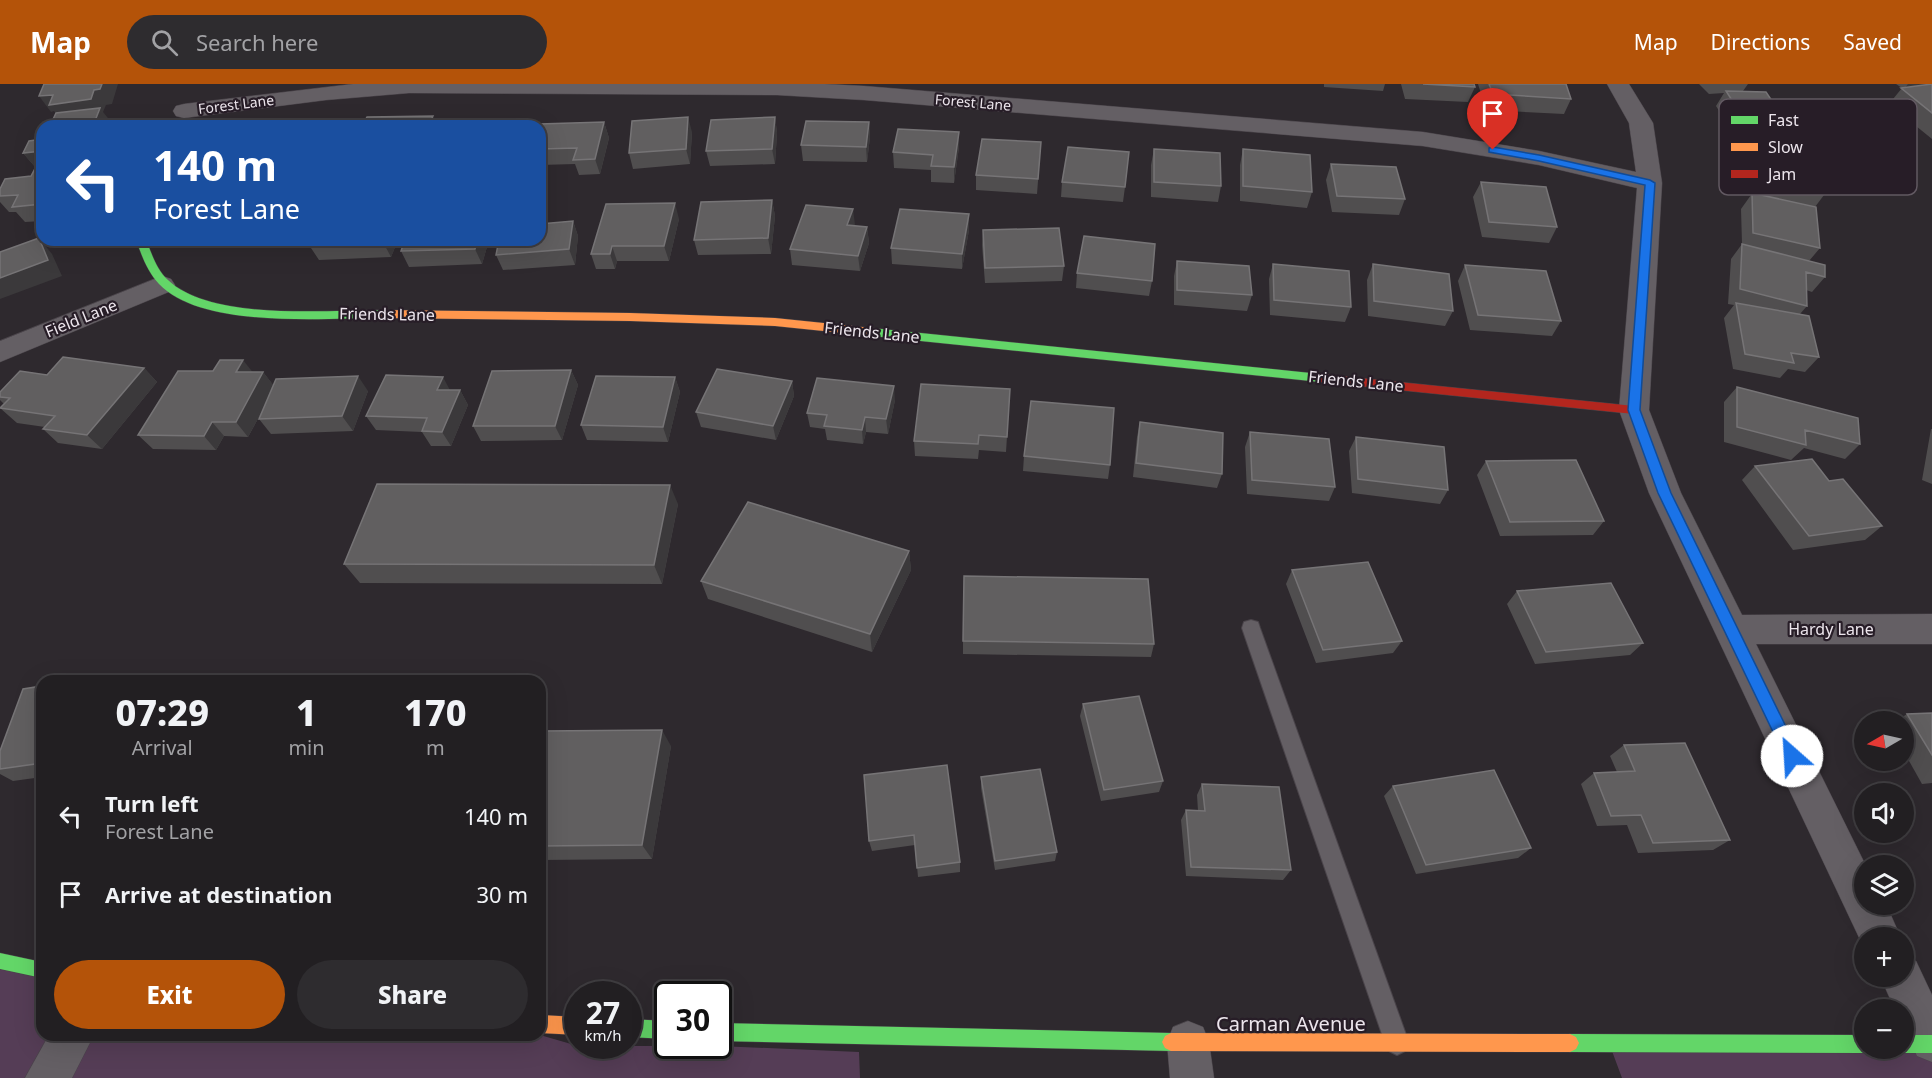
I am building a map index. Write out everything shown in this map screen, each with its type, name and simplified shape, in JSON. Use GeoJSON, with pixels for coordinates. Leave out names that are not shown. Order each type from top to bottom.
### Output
{"type":"FeatureCollection","features":[{"type":"Feature","properties":{"kind":"street"},"geometry":{"type":"LineString","coordinates":[[182,118],[193,84]]}},
{"type":"Feature","properties":{"kind":"street"},"geometry":{"type":"LineString","coordinates":[[1618,84],[1641,123],[1650,183],[1634,410],[1665,493],[1854,882]]}},
{"type":"Feature","properties":{"kind":"street","name":"Forest Lane"},"geometry":{"type":"LineString","coordinates":[[182,118],[326,93],[409,86],[777,88],[864,93],[1423,139],[1539,158],[1650,183]]}},
{"type":"Feature","properties":{"kind":"street"},"geometry":{"type":"LineString","coordinates":[[143,246],[148,265],[162,285]]}},
{"type":"Feature","properties":{"kind":"street","name":"Friends Lane"},"geometry":{"type":"LineString","coordinates":[[162,285],[198,302],[242,313],[630,317],[775,322],[1634,410]]}},
{"type":"Feature","properties":{"kind":"street","name":"Field Lane"},"geometry":{"type":"LineString","coordinates":[[0,352],[162,285]]}},
{"type":"Feature","properties":{"kind":"street","name":"Hardy Lane"},"geometry":{"type":"LineString","coordinates":[[1731,630],[1932,629]]}},
{"type":"Feature","properties":{"kind":"street"},"geometry":{"type":"LineString","coordinates":[[0,961],[36,969]]}},
{"type":"Feature","properties":{"kind":"street"},"geometry":{"type":"LineString","coordinates":[[1906,987],[1932,1042],[1914,1043]]}},
{"type":"Feature","properties":{"kind":"street"},"geometry":{"type":"LineString","coordinates":[[546,1024],[564,1025]]}},
{"type":"Feature","properties":{"kind":"street","name":"Carman Avenue"},"geometry":{"type":"LineString","coordinates":[[732,1033],[1190,1060],[1397,1043],[1854,1044]]}},
{"type":"Feature","properties":{"kind":"street"},"geometry":{"type":"LineString","coordinates":[[47,1078],[69,1041]]}},
{"type":"Feature","properties":{"kind":"lane"},"geometry":{"type":"LineString","coordinates":[[1251,628],[1397,1043]]}},
{"type":"Feature","properties":{"kind":"shaded area"},"geometry":{"type":"Polygon","coordinates":[[[0,969],[36,977],[36,1041],[546,1041],[546,1037],[564,1042],[564,1059],[642,1059],[642,1046],[654,1046],[654,1059],[732,1059],[732,1047],[859,1052],[860,1078],[0,1078],[0,969]]]}},
{"type":"Feature","properties":{"kind":"shaded area"},"geometry":{"type":"Polygon","coordinates":[[[1609,1043],[1854,1044],[1854,1059],[1914,1059],[1914,1044],[1932,1044],[1932,1078],[1622,1078],[1609,1043]]]}},
{"type":"Feature","properties":{"kind":"building"},"geometry":{"type":"Polygon","coordinates":[[[44,84],[102,84],[100,89],[94,90],[91,99],[49,105],[53,95],[39,96],[44,84]]]}},
{"type":"Feature","properties":{"kind":"building"},"geometry":{"type":"Polygon","coordinates":[[[1423,84],[1474,84],[1475,87],[1423,84]]]}},
{"type":"Feature","properties":{"kind":"building"},"geometry":{"type":"Polygon","coordinates":[[[1489,84],[1566,84],[1571,99],[1493,94],[1489,84]]]}},
{"type":"Feature","properties":{"kind":"building"},"geometry":{"type":"Polygon","coordinates":[[[1932,84],[1932,113],[1917,99],[1901,88],[1932,84]]]}},
{"type":"Feature","properties":{"kind":"building"},"geometry":{"type":"Polygon","coordinates":[[[1726,91],[1766,92],[1771,99],[1731,99],[1726,91]]]}},
{"type":"Feature","properties":{"kind":"building"},"geometry":{"type":"Polygon","coordinates":[[[100,108],[95,120],[53,120],[56,113],[100,108]]]}},
{"type":"Feature","properties":{"kind":"building"},"geometry":{"type":"Polygon","coordinates":[[[433,116],[431,120],[365,120],[367,117],[433,116]]]}},
{"type":"Feature","properties":{"kind":"building"},"geometry":{"type":"Polygon","coordinates":[[[688,117],[686,149],[629,153],[632,121],[688,117]]]}},
{"type":"Feature","properties":{"kind":"building"},"geometry":{"type":"Polygon","coordinates":[[[775,117],[772,149],[706,151],[711,120],[775,117]]]}},
{"type":"Feature","properties":{"kind":"building"},"geometry":{"type":"Polygon","coordinates":[[[806,121],[869,122],[866,147],[801,145],[806,121]]]}},
{"type":"Feature","properties":{"kind":"building"},"geometry":{"type":"Polygon","coordinates":[[[604,122],[595,159],[573,160],[577,148],[546,149],[546,124],[604,122]]]}},
{"type":"Feature","properties":{"kind":"building"},"geometry":{"type":"Polygon","coordinates":[[[898,129],[959,132],[954,167],[931,166],[933,155],[893,152],[898,129]]]}},
{"type":"Feature","properties":{"kind":"building"},"geometry":{"type":"Polygon","coordinates":[[[982,139],[1041,142],[1038,179],[976,175],[982,139]]]}},
{"type":"Feature","properties":{"kind":"building"},"geometry":{"type":"Polygon","coordinates":[[[36,140],[36,152],[23,153],[29,141],[36,140]]]}},
{"type":"Feature","properties":{"kind":"building"},"geometry":{"type":"Polygon","coordinates":[[[1068,147],[1129,152],[1125,187],[1062,182],[1068,147]]]}},
{"type":"Feature","properties":{"kind":"building"},"geometry":{"type":"Polygon","coordinates":[[[1154,149],[1220,153],[1221,186],[1154,182],[1154,149]]]}},
{"type":"Feature","properties":{"kind":"building"},"geometry":{"type":"Polygon","coordinates":[[[1243,149],[1310,155],[1312,192],[1243,186],[1243,149]]]}},
{"type":"Feature","properties":{"kind":"building"},"geometry":{"type":"Polygon","coordinates":[[[1331,164],[1396,167],[1405,199],[1337,196],[1331,164]]]}},
{"type":"Feature","properties":{"kind":"building"},"geometry":{"type":"Polygon","coordinates":[[[36,167],[36,205],[12,207],[18,195],[0,196],[0,189],[5,179],[31,176],[36,167]]]}},
{"type":"Feature","properties":{"kind":"building"},"geometry":{"type":"Polygon","coordinates":[[[1481,182],[1546,187],[1557,227],[1489,222],[1481,182]]]}},
{"type":"Feature","properties":{"kind":"building"},"geometry":{"type":"Polygon","coordinates":[[[1752,195],[1816,207],[1820,248],[1753,233],[1752,195]]]}},
{"type":"Feature","properties":{"kind":"building"},"geometry":{"type":"Polygon","coordinates":[[[772,200],[768,238],[694,240],[701,202],[772,200]]]}},
{"type":"Feature","properties":{"kind":"building"},"geometry":{"type":"Polygon","coordinates":[[[675,203],[664,246],[612,246],[610,254],[591,254],[606,204],[675,203]]]}},
{"type":"Feature","properties":{"kind":"building"},"geometry":{"type":"Polygon","coordinates":[[[806,205],[853,209],[847,225],[867,227],[858,256],[790,249],[806,205]]]}},
{"type":"Feature","properties":{"kind":"building"},"geometry":{"type":"Polygon","coordinates":[[[900,209],[969,214],[962,254],[891,248],[900,209]]]}},
{"type":"Feature","properties":{"kind":"building"},"geometry":{"type":"Polygon","coordinates":[[[573,221],[569,249],[496,255],[498,246],[546,246],[546,223],[573,221]]]}},
{"type":"Feature","properties":{"kind":"building"},"geometry":{"type":"Polygon","coordinates":[[[1059,228],[1064,266],[985,268],[983,230],[1059,228]]]}},
{"type":"Feature","properties":{"kind":"building"},"geometry":{"type":"Polygon","coordinates":[[[1084,236],[1155,244],[1152,281],[1077,273],[1084,236]]]}},
{"type":"Feature","properties":{"kind":"building"},"geometry":{"type":"Polygon","coordinates":[[[36,239],[36,246],[42,246],[48,260],[0,278],[0,252],[36,239]]]}},
{"type":"Feature","properties":{"kind":"building"},"geometry":{"type":"Polygon","coordinates":[[[1742,244],[1825,265],[1825,277],[1806,272],[1807,306],[1740,289],[1742,244]]]}},
{"type":"Feature","properties":{"kind":"building"},"geometry":{"type":"Polygon","coordinates":[[[403,246],[476,246],[475,249],[401,251],[403,246]]]}},
{"type":"Feature","properties":{"kind":"building"},"geometry":{"type":"Polygon","coordinates":[[[1177,261],[1249,266],[1252,295],[1177,290],[1177,261]]]}},
{"type":"Feature","properties":{"kind":"building"},"geometry":{"type":"Polygon","coordinates":[[[1273,264],[1349,271],[1351,307],[1274,300],[1273,264]]]}},
{"type":"Feature","properties":{"kind":"building"},"geometry":{"type":"Polygon","coordinates":[[[1373,264],[1449,274],[1453,311],[1374,301],[1373,264]]]}},
{"type":"Feature","properties":{"kind":"building"},"geometry":{"type":"Polygon","coordinates":[[[1465,265],[1546,271],[1561,321],[1478,315],[1465,265]]]}},
{"type":"Feature","properties":{"kind":"building"},"geometry":{"type":"Polygon","coordinates":[[[1736,303],[1809,316],[1819,357],[1791,353],[1794,363],[1745,354],[1736,303]]]}},
{"type":"Feature","properties":{"kind":"building"},"geometry":{"type":"Polygon","coordinates":[[[63,357],[144,368],[87,435],[43,429],[55,416],[0,408],[10,398],[0,397],[0,392],[20,371],[47,375],[63,357]]]}},
{"type":"Feature","properties":{"kind":"building"},"geometry":{"type":"Polygon","coordinates":[[[220,360],[243,360],[236,372],[263,372],[236,422],[212,422],[204,436],[138,435],[178,371],[213,371],[220,360]]]}},
{"type":"Feature","properties":{"kind":"building"},"geometry":{"type":"Polygon","coordinates":[[[717,369],[792,381],[773,426],[696,412],[717,369]]]}},
{"type":"Feature","properties":{"kind":"building"},"geometry":{"type":"Polygon","coordinates":[[[571,370],[555,426],[473,426],[492,371],[571,370]]]}},
{"type":"Feature","properties":{"kind":"building"},"geometry":{"type":"Polygon","coordinates":[[[386,375],[443,377],[437,390],[460,390],[442,432],[422,431],[427,418],[366,416],[386,375]]]}},
{"type":"Feature","properties":{"kind":"building"},"geometry":{"type":"Polygon","coordinates":[[[358,376],[342,416],[259,419],[276,379],[358,376]]]}},
{"type":"Feature","properties":{"kind":"building"},"geometry":{"type":"Polygon","coordinates":[[[596,376],[675,377],[663,427],[581,425],[596,376]]]}},
{"type":"Feature","properties":{"kind":"building"},"geometry":{"type":"Polygon","coordinates":[[[817,378],[894,386],[886,419],[865,417],[862,430],[824,426],[827,415],[807,413],[817,378]]]}},
{"type":"Feature","properties":{"kind":"building"},"geometry":{"type":"Polygon","coordinates":[[[921,384],[1010,389],[1007,437],[979,435],[978,444],[914,441],[921,384]]]}},
{"type":"Feature","properties":{"kind":"building"},"geometry":{"type":"Polygon","coordinates":[[[1737,387],[1858,418],[1860,444],[1805,430],[1806,445],[1737,427],[1737,387]]]}},
{"type":"Feature","properties":{"kind":"building"},"geometry":{"type":"Polygon","coordinates":[[[1031,401],[1114,408],[1110,465],[1024,456],[1031,401]]]}},
{"type":"Feature","properties":{"kind":"building"},"geometry":{"type":"Polygon","coordinates":[[[1140,422],[1223,433],[1222,474],[1136,463],[1140,422]]]}},
{"type":"Feature","properties":{"kind":"building"},"geometry":{"type":"Polygon","coordinates":[[[1250,432],[1329,439],[1335,487],[1252,480],[1250,432]]]}},
{"type":"Feature","properties":{"kind":"building"},"geometry":{"type":"Polygon","coordinates":[[[1356,437],[1444,447],[1448,490],[1358,479],[1356,437]]]}},
{"type":"Feature","properties":{"kind":"building"},"geometry":{"type":"Polygon","coordinates":[[[1812,459],[1829,481],[1843,479],[1882,526],[1809,536],[1755,466],[1812,459]]]}},
{"type":"Feature","properties":{"kind":"building"},"geometry":{"type":"Polygon","coordinates":[[[1576,460],[1604,521],[1510,522],[1486,461],[1576,460]]]}},
{"type":"Feature","properties":{"kind":"building"},"geometry":{"type":"Polygon","coordinates":[[[377,484],[670,485],[654,565],[344,564],[377,484]]]}},
{"type":"Feature","properties":{"kind":"building"},"geometry":{"type":"Polygon","coordinates":[[[748,502],[909,551],[870,634],[701,581],[748,502]]]}},
{"type":"Feature","properties":{"kind":"building"},"geometry":{"type":"Polygon","coordinates":[[[1368,562],[1402,641],[1323,650],[1292,570],[1368,562]]]}},
{"type":"Feature","properties":{"kind":"building"},"geometry":{"type":"Polygon","coordinates":[[[964,576],[1148,579],[1154,644],[963,641],[964,576]]]}},
{"type":"Feature","properties":{"kind":"building"},"geometry":{"type":"Polygon","coordinates":[[[1611,583],[1643,643],[1546,652],[1517,591],[1611,583]]]}},
{"type":"Feature","properties":{"kind":"building"},"geometry":{"type":"Polygon","coordinates":[[[36,687],[36,764],[0,769],[0,751],[23,689],[36,687]]]}},
{"type":"Feature","properties":{"kind":"building"},"geometry":{"type":"Polygon","coordinates":[[[1139,696],[1163,781],[1104,790],[1083,704],[1139,696]]]}},
{"type":"Feature","properties":{"kind":"building"},"geometry":{"type":"Polygon","coordinates":[[[1932,713],[1932,755],[1914,725],[1914,714],[1932,713]]]}},
{"type":"Feature","properties":{"kind":"building"},"geometry":{"type":"Polygon","coordinates":[[[662,730],[642,845],[546,846],[546,731],[662,730]]]}},
{"type":"Feature","properties":{"kind":"building"},"geometry":{"type":"Polygon","coordinates":[[[1685,743],[1730,840],[1653,843],[1641,815],[1611,816],[1594,773],[1635,771],[1624,745],[1685,743]]]}},
{"type":"Feature","properties":{"kind":"building"},"geometry":{"type":"Polygon","coordinates":[[[947,765],[960,862],[917,868],[914,835],[869,841],[864,775],[947,765]]]}},
{"type":"Feature","properties":{"kind":"building"},"geometry":{"type":"Polygon","coordinates":[[[1040,769],[1057,852],[995,861],[981,777],[1040,769]]]}},
{"type":"Feature","properties":{"kind":"building"},"geometry":{"type":"Polygon","coordinates":[[[1494,770],[1531,848],[1426,865],[1393,786],[1494,770]]]}},
{"type":"Feature","properties":{"kind":"building"},"geometry":{"type":"Polygon","coordinates":[[[1202,784],[1279,787],[1291,870],[1191,867],[1186,810],[1205,811],[1202,784]]]}},
{"type":"Feature","properties":{"kind":"traffic: fast"},"geometry":{"type":"LineString","coordinates":[[143,246],[150,264],[164,282],[182,295],[203,304],[250,312],[381,314]]}},
{"type":"Feature","properties":{"kind":"traffic: fast"},"geometry":{"type":"LineString","coordinates":[[872,332],[1320,378]]}},
{"type":"Feature","properties":{"kind":"traffic: fast"},"geometry":{"type":"LineString","coordinates":[[0,961],[36,969]]}},
{"type":"Feature","properties":{"kind":"traffic: fast"},"geometry":{"type":"LineString","coordinates":[[642,1029],[654,1029]]}},
{"type":"Feature","properties":{"kind":"traffic: fast"},"geometry":{"type":"LineString","coordinates":[[732,1032],[1171,1042]]}},
{"type":"Feature","properties":{"kind":"traffic: fast"},"geometry":{"type":"LineString","coordinates":[[1570,1043],[1854,1044]]}},
{"type":"Feature","properties":{"kind":"traffic: fast"},"geometry":{"type":"LineString","coordinates":[[1914,1044],[1932,1044]]}},
{"type":"Feature","properties":{"kind":"traffic: slow"},"geometry":{"type":"LineString","coordinates":[[381,314],[630,317],[775,322],[872,332]]}},
{"type":"Feature","properties":{"kind":"traffic: slow"},"geometry":{"type":"LineString","coordinates":[[546,1024],[564,1025]]}},
{"type":"Feature","properties":{"kind":"traffic: slow"},"geometry":{"type":"LineString","coordinates":[[1171,1042],[1570,1043]]}},
{"type":"Feature","properties":{"kind":"traffic: jam"},"geometry":{"type":"LineString","coordinates":[[1320,378],[1634,410]]}},
{"type":"Feature","properties":{"kind":"route"},"geometry":{"type":"LineString","coordinates":[[1493,150],[1650,183],[1634,410],[1665,493],[1792,756]]}}]}
